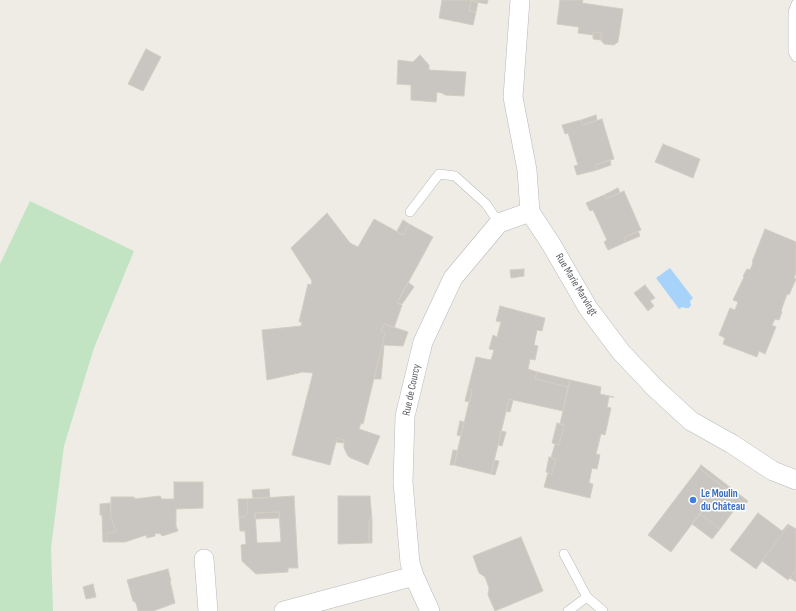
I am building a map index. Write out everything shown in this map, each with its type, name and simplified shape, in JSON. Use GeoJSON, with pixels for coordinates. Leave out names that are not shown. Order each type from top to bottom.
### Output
{"type":"FeatureCollection","features":[{"type":"Feature","properties":{"kind":"street","name":"Rue Marie Marvingt"},"geometry":{"type":"LineString","coordinates":[[520,0],[513,97],[527,170],[530,212],[551,244],[588,308],[621,352],[655,388],[691,421],[732,444],[773,471],[796,480]]}},
{"type":"Feature","properties":{"kind":"street"},"geometry":{"type":"LineString","coordinates":[[499,223],[530,212]]}},
{"type":"Feature","properties":{"kind":"street","name":"Rue de Courcy"},"geometry":{"type":"LineString","coordinates":[[430,611],[414,576],[410,563],[403,482],[406,416],[423,342],[453,278],[499,223]]}},
{"type":"Feature","properties":{"kind":"street"},"geometry":{"type":"LineString","coordinates":[[204,559],[208,611]]}},
{"type":"Feature","properties":{"kind":"street"},"geometry":{"type":"LineString","coordinates":[[284,611],[414,576]]}},
{"type":"Feature","properties":{"kind":"lane"},"geometry":{"type":"LineString","coordinates":[[796,4],[793,12],[793,52],[796,57]]}},
{"type":"Feature","properties":{"kind":"lane"},"geometry":{"type":"LineString","coordinates":[[410,212],[439,174],[455,176],[486,204],[499,223]]}},
{"type":"Feature","properties":{"kind":"lane"},"geometry":{"type":"LineString","coordinates":[[564,554],[587,597],[603,611]]}},
{"type":"Feature","properties":{"kind":"lane"},"geometry":{"type":"LineString","coordinates":[[568,611],[587,597]]}},
{"type":"Feature","properties":{"kind":"green space"},"geometry":{"type":"Polygon","coordinates":[[[30,201],[134,251],[94,348],[64,446],[51,548],[53,611],[0,611],[0,264],[30,201]]]}},
{"type":"Feature","properties":{"kind":"water"},"geometry":{"type":"Polygon","coordinates":[[[670,268],[693,298],[690,301],[691,305],[689,308],[682,307],[679,309],[656,278],[670,268]]]}},
{"type":"Feature","properties":{"kind":"building"},"geometry":{"type":"Polygon","coordinates":[[[442,0],[488,0],[487,4],[471,1],[469,11],[476,12],[473,25],[439,18],[442,0]]]}},
{"type":"Feature","properties":{"kind":"building"},"geometry":{"type":"Polygon","coordinates":[[[560,0],[583,0],[582,3],[623,9],[618,42],[614,45],[604,44],[601,40],[602,33],[593,32],[593,35],[578,33],[579,27],[557,24],[560,0]]]}},
{"type":"Feature","properties":{"kind":"building"},"geometry":{"type":"Polygon","coordinates":[[[471,1],[478,2],[476,12],[469,11],[471,1]]]}},
{"type":"Feature","properties":{"kind":"building"},"geometry":{"type":"Polygon","coordinates":[[[593,32],[602,33],[601,40],[593,39],[593,32]]]}},
{"type":"Feature","properties":{"kind":"building"},"geometry":{"type":"Polygon","coordinates":[[[146,49],[161,57],[143,91],[128,84],[146,49]]]}},
{"type":"Feature","properties":{"kind":"building"},"geometry":{"type":"Polygon","coordinates":[[[420,55],[429,65],[429,70],[466,72],[464,96],[445,95],[437,92],[436,102],[411,100],[411,85],[397,84],[398,60],[413,62],[420,55]]]}},
{"type":"Feature","properties":{"kind":"building"},"geometry":{"type":"Polygon","coordinates":[[[596,115],[597,120],[583,125],[581,120],[596,115]]]}},
{"type":"Feature","properties":{"kind":"building"},"geometry":{"type":"Polygon","coordinates":[[[602,119],[614,159],[595,165],[597,170],[577,175],[574,166],[578,165],[568,133],[565,134],[562,125],[581,120],[583,125],[602,119]]]}},
{"type":"Feature","properties":{"kind":"building"},"geometry":{"type":"Polygon","coordinates":[[[663,144],[700,159],[693,178],[655,162],[663,144]]]}},
{"type":"Feature","properties":{"kind":"building"},"geometry":{"type":"Polygon","coordinates":[[[610,160],[611,165],[597,170],[595,165],[610,160]]]}},
{"type":"Feature","properties":{"kind":"building"},"geometry":{"type":"Polygon","coordinates":[[[618,188],[620,193],[606,199],[604,195],[618,188]]]}},
{"type":"Feature","properties":{"kind":"building"},"geometry":{"type":"Polygon","coordinates":[[[624,191],[641,230],[624,238],[626,242],[608,250],[604,242],[607,240],[593,210],[590,211],[586,203],[604,195],[606,199],[624,191]]]}},
{"type":"Feature","properties":{"kind":"building"},"geometry":{"type":"Polygon","coordinates":[[[327,213],[350,243],[358,247],[374,219],[403,235],[409,224],[433,237],[397,303],[402,305],[394,328],[384,324],[381,331],[385,333],[363,424],[361,423],[359,429],[380,436],[368,465],[348,456],[344,448],[344,440],[337,438],[330,465],[292,455],[313,373],[303,372],[267,380],[262,330],[301,326],[302,322],[299,322],[308,284],[311,285],[312,281],[291,248],[327,213]]]}},
{"type":"Feature","properties":{"kind":"building"},"geometry":{"type":"Polygon","coordinates":[[[403,220],[409,224],[403,235],[397,231],[403,220]]]}},
{"type":"Feature","properties":{"kind":"building"},"geometry":{"type":"Polygon","coordinates":[[[765,229],[796,242],[796,273],[794,278],[796,279],[789,295],[787,294],[779,320],[775,319],[772,325],[776,327],[765,354],[759,351],[757,357],[723,344],[725,338],[719,335],[730,308],[735,310],[738,302],[733,300],[744,277],[743,276],[747,269],[750,270],[765,229]]]}},
{"type":"Feature","properties":{"kind":"building"},"geometry":{"type":"Polygon","coordinates":[[[638,231],[640,236],[626,242],[624,238],[638,231]]]}},
{"type":"Feature","properties":{"kind":"building"},"geometry":{"type":"Polygon","coordinates":[[[524,269],[524,276],[511,278],[510,270],[524,269]]]}},
{"type":"Feature","properties":{"kind":"building"},"geometry":{"type":"Polygon","coordinates":[[[408,282],[414,287],[402,304],[397,303],[408,282]]]}},
{"type":"Feature","properties":{"kind":"building"},"geometry":{"type":"Polygon","coordinates":[[[645,285],[655,298],[650,301],[654,306],[648,311],[634,293],[645,285]]]}},
{"type":"Feature","properties":{"kind":"building"},"geometry":{"type":"Polygon","coordinates":[[[500,306],[545,318],[542,331],[537,330],[534,345],[538,346],[535,360],[530,359],[528,369],[537,372],[535,379],[568,387],[563,411],[509,399],[491,474],[454,465],[472,390],[468,389],[476,357],[491,360],[494,350],[489,349],[493,335],[497,337],[501,322],[496,321],[500,306]]]}},
{"type":"Feature","properties":{"kind":"building"},"geometry":{"type":"Polygon","coordinates":[[[384,324],[408,332],[403,346],[384,345],[381,379],[374,379],[385,333],[381,331],[384,324]]]}},
{"type":"Feature","properties":{"kind":"building"},"geometry":{"type":"Polygon","coordinates":[[[537,372],[570,380],[568,387],[535,379],[537,372]]]}},
{"type":"Feature","properties":{"kind":"building"},"geometry":{"type":"Polygon","coordinates":[[[570,380],[601,387],[600,394],[614,397],[609,397],[607,407],[611,408],[605,435],[601,434],[596,454],[600,455],[597,469],[592,468],[589,483],[593,484],[590,498],[544,487],[548,473],[552,474],[556,459],[551,458],[555,444],[559,445],[564,425],[560,424],[570,380]]]}},
{"type":"Feature","properties":{"kind":"building"},"geometry":{"type":"Polygon","coordinates":[[[468,389],[472,390],[470,402],[465,401],[468,389]]]}},
{"type":"Feature","properties":{"kind":"building"},"geometry":{"type":"Polygon","coordinates":[[[509,399],[513,400],[510,412],[506,411],[509,399]]]}},
{"type":"Feature","properties":{"kind":"building"},"geometry":{"type":"Polygon","coordinates":[[[460,421],[464,422],[461,436],[457,435],[460,421]]]}},
{"type":"Feature","properties":{"kind":"building"},"geometry":{"type":"Polygon","coordinates":[[[557,423],[564,425],[559,445],[552,443],[557,423]]]}},
{"type":"Feature","properties":{"kind":"building"},"geometry":{"type":"Polygon","coordinates":[[[501,431],[506,432],[502,446],[498,445],[501,431]]]}},
{"type":"Feature","properties":{"kind":"building"},"geometry":{"type":"Polygon","coordinates":[[[337,438],[344,440],[343,443],[336,442],[337,438]]]}},
{"type":"Feature","properties":{"kind":"building"},"geometry":{"type":"Polygon","coordinates":[[[453,450],[458,451],[454,465],[450,465],[453,450]]]}},
{"type":"Feature","properties":{"kind":"building"},"geometry":{"type":"Polygon","coordinates":[[[549,457],[556,459],[552,474],[546,472],[549,457]]]}},
{"type":"Feature","properties":{"kind":"building"},"geometry":{"type":"Polygon","coordinates":[[[494,460],[499,461],[495,475],[491,474],[494,460]]]}},
{"type":"Feature","properties":{"kind":"building"},"geometry":{"type":"Polygon","coordinates":[[[701,465],[748,501],[741,509],[737,506],[741,501],[699,468],[701,465]]]}},
{"type":"Feature","properties":{"kind":"building","name":"Le Moulin du Château"},"geometry":{"type":"Polygon","coordinates":[[[699,468],[721,485],[671,552],[648,535],[699,468]]]}},
{"type":"Feature","properties":{"kind":"building"},"geometry":{"type":"Polygon","coordinates":[[[174,482],[203,482],[203,508],[176,509],[176,526],[178,531],[162,536],[161,534],[155,533],[155,536],[147,538],[146,535],[125,542],[107,542],[106,534],[116,531],[110,515],[111,497],[134,497],[135,499],[159,496],[161,499],[174,499],[174,482]]]}},
{"type":"Feature","properties":{"kind":"building"},"geometry":{"type":"Polygon","coordinates":[[[721,485],[741,501],[720,529],[700,514],[721,485]]]}},
{"type":"Feature","properties":{"kind":"building"},"geometry":{"type":"Polygon","coordinates":[[[269,489],[270,497],[253,498],[252,490],[269,489]]]}},
{"type":"Feature","properties":{"kind":"building"},"geometry":{"type":"Polygon","coordinates":[[[294,496],[298,568],[288,568],[288,572],[256,574],[242,561],[241,545],[246,544],[245,531],[240,531],[239,517],[245,517],[248,513],[247,499],[294,496]],[[279,512],[255,513],[257,543],[281,542],[279,512]]]}},
{"type":"Feature","properties":{"kind":"building"},"geometry":{"type":"Polygon","coordinates":[[[338,496],[370,496],[372,520],[369,520],[369,543],[338,544],[338,496]]]}},
{"type":"Feature","properties":{"kind":"building"},"geometry":{"type":"Polygon","coordinates":[[[238,499],[247,499],[248,513],[245,517],[239,517],[238,499]]]}},
{"type":"Feature","properties":{"kind":"building"},"geometry":{"type":"Polygon","coordinates":[[[110,503],[110,515],[116,531],[106,534],[107,542],[103,542],[100,504],[110,503]]]}},
{"type":"Feature","properties":{"kind":"building"},"geometry":{"type":"Polygon","coordinates":[[[279,512],[279,518],[255,519],[255,513],[279,512]]]}},
{"type":"Feature","properties":{"kind":"building"},"geometry":{"type":"Polygon","coordinates":[[[758,513],[782,531],[788,524],[789,525],[756,569],[730,550],[758,513]]]}},
{"type":"Feature","properties":{"kind":"building"},"geometry":{"type":"Polygon","coordinates":[[[700,514],[720,529],[712,539],[692,524],[700,514]]]}},
{"type":"Feature","properties":{"kind":"building"},"geometry":{"type":"Polygon","coordinates":[[[369,520],[372,520],[372,543],[369,543],[369,520]]]}},
{"type":"Feature","properties":{"kind":"building"},"geometry":{"type":"Polygon","coordinates":[[[789,525],[796,529],[796,570],[788,580],[762,561],[789,525]]]}},
{"type":"Feature","properties":{"kind":"building"},"geometry":{"type":"Polygon","coordinates":[[[521,537],[543,591],[495,611],[488,595],[489,588],[485,577],[479,573],[473,556],[521,537]]]}},
{"type":"Feature","properties":{"kind":"building"},"geometry":{"type":"Polygon","coordinates":[[[168,569],[175,603],[153,611],[138,611],[136,603],[133,601],[127,580],[168,569]]]}},
{"type":"Feature","properties":{"kind":"building"},"geometry":{"type":"Polygon","coordinates":[[[796,570],[796,582],[790,578],[796,570]]]}},
{"type":"Feature","properties":{"kind":"building"},"geometry":{"type":"Polygon","coordinates":[[[93,584],[96,597],[86,599],[83,587],[93,584]]]}},
{"type":"Feature","properties":{"kind":"place","name":"Le Moulin du Château"},"geometry":{"type":"Point","coordinates":[693,500]}}]}
